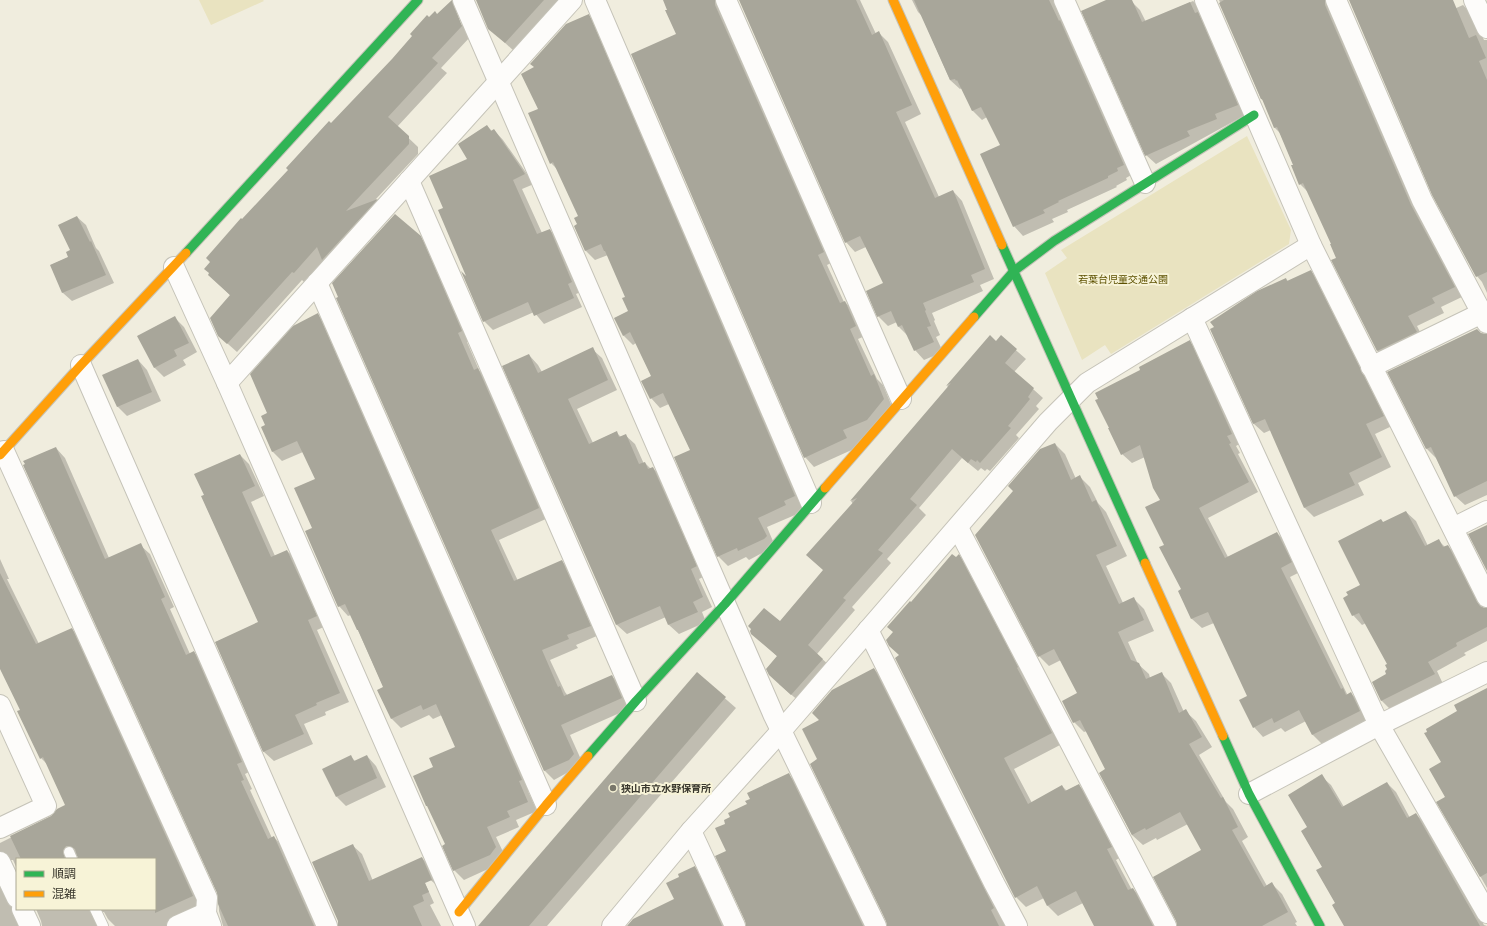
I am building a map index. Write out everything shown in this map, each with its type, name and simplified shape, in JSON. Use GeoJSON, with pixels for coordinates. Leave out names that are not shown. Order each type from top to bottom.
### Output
{"type":"FeatureCollection","features":[{"type":"Feature","properties":{"kind":"street"},"geometry":{"type":"LineString","coordinates":[[177,926],[208,920],[207,898],[2,453],[81,365],[174,267],[418,0]]}},
{"type":"Feature","properties":{"kind":"street"},"geometry":{"type":"LineString","coordinates":[[463,0],[724,604],[781,731],[876,926]]}},
{"type":"Feature","properties":{"kind":"street"},"geometry":{"type":"LineString","coordinates":[[226,383],[572,0]]}},
{"type":"Feature","properties":{"kind":"street"},"geometry":{"type":"LineString","coordinates":[[595,0],[811,503]]}},
{"type":"Feature","properties":{"kind":"street"},"geometry":{"type":"LineString","coordinates":[[726,0],[901,399]]}},
{"type":"Feature","properties":{"kind":"street"},"geometry":{"type":"LineString","coordinates":[[893,0],[1071,400],[1249,794],[1320,926]]}},
{"type":"Feature","properties":{"kind":"street"},"geometry":{"type":"LineString","coordinates":[[1064,0],[1145,183]]}},
{"type":"Feature","properties":{"kind":"street"},"geometry":{"type":"LineString","coordinates":[[1204,0],[1312,244],[1371,367],[1487,597]]}},
{"type":"Feature","properties":{"kind":"street"},"geometry":{"type":"LineString","coordinates":[[1336,0],[1422,200],[1484,318],[1371,367]]}},
{"type":"Feature","properties":{"kind":"street"},"geometry":{"type":"LineString","coordinates":[[1474,0],[1487,28]]}},
{"type":"Feature","properties":{"kind":"street"},"geometry":{"type":"LineString","coordinates":[[174,267],[462,919],[546,805],[636,701],[724,604],[1014,271],[1054,241],[1254,115]]}},
{"type":"Feature","properties":{"kind":"street"},"geometry":{"type":"LineString","coordinates":[[409,181],[636,701]]}},
{"type":"Feature","properties":{"kind":"street"},"geometry":{"type":"LineString","coordinates":[[612,926],[691,830],[781,731],[958,528],[1048,422],[1087,383],[1312,244]]}},
{"type":"Feature","properties":{"kind":"street"},"geometry":{"type":"LineString","coordinates":[[317,283],[546,805]]}},
{"type":"Feature","properties":{"kind":"street"},"geometry":{"type":"LineString","coordinates":[[1192,318],[1379,725],[1487,913]]}},
{"type":"Feature","properties":{"kind":"street"},"geometry":{"type":"LineString","coordinates":[[81,365],[327,926]]}},
{"type":"Feature","properties":{"kind":"street"},"geometry":{"type":"LineString","coordinates":[[1453,528],[1487,511]]}},
{"type":"Feature","properties":{"kind":"street"},"geometry":{"type":"LineString","coordinates":[[958,528],[1166,926]]}},
{"type":"Feature","properties":{"kind":"street"},"geometry":{"type":"LineString","coordinates":[[868,630],[994,883],[1017,926]]}},
{"type":"Feature","properties":{"kind":"street"},"geometry":{"type":"LineString","coordinates":[[1249,794],[1379,725],[1487,672]]}},
{"type":"Feature","properties":{"kind":"street"},"geometry":{"type":"LineString","coordinates":[[0,705],[46,806],[0,828]]}},
{"type":"Feature","properties":{"kind":"street"},"geometry":{"type":"LineString","coordinates":[[691,830],[735,926]]}},
{"type":"Feature","properties":{"kind":"street"},"geometry":{"type":"LineString","coordinates":[[0,862],[16,896]]}},
{"type":"Feature","properties":{"kind":"street"},"geometry":{"type":"LineString","coordinates":[[22,910],[30,926]]}},
{"type":"Feature","properties":{"kind":"lane"},"geometry":{"type":"LineString","coordinates":[[95,910],[103,926]]}},
{"type":"Feature","properties":{"kind":"green space"},"geometry":{"type":"Polygon","coordinates":[[[199,0],[263,0],[264,1],[211,25],[199,0]]]}},
{"type":"Feature","properties":{"kind":"green space","name":"若葉台児童交通公園"},"geometry":{"type":"Polygon","coordinates":[[[1247,136],[1291,230],[1289,244],[1111,354],[1105,345],[1082,360],[1045,273],[1067,258],[1061,250],[1247,136]]]}},
{"type":"Feature","properties":{"kind":"building"},"geometry":{"type":"Polygon","coordinates":[[[452,0],[462,26],[432,58],[438,63],[388,117],[409,136],[409,144],[346,211],[378,199],[322,260],[317,247],[294,273],[292,272],[227,344],[218,336],[210,318],[230,295],[208,275],[209,273],[204,269],[210,262],[206,258],[241,218],[242,219],[288,170],[286,168],[329,121],[331,123],[392,59],[412,36],[410,34],[427,15],[429,17],[435,11],[437,14],[452,0]]]}},
{"type":"Feature","properties":{"kind":"building"},"geometry":{"type":"Polygon","coordinates":[[[476,0],[544,0],[505,43],[488,29],[476,0]]]}},
{"type":"Feature","properties":{"kind":"building"},"geometry":{"type":"Polygon","coordinates":[[[663,0],[715,0],[715,5],[824,252],[818,255],[840,303],[845,301],[856,326],[850,329],[871,376],[874,374],[884,399],[867,420],[843,430],[847,438],[804,458],[631,54],[676,34],[665,10],[667,10],[663,0]]]}},
{"type":"Feature","properties":{"kind":"building"},"geometry":{"type":"Polygon","coordinates":[[[739,0],[856,0],[872,35],[879,31],[912,105],[896,112],[935,198],[953,190],[985,269],[971,275],[974,282],[923,303],[931,326],[927,327],[934,342],[914,351],[902,325],[898,327],[891,311],[877,317],[866,291],[883,283],[860,236],[845,243],[739,0]]]}},
{"type":"Feature","properties":{"kind":"building"},"geometry":{"type":"Polygon","coordinates":[[[914,0],[1049,0],[1059,21],[1060,20],[1124,165],[1117,168],[1118,171],[1108,176],[1108,178],[1058,201],[1059,202],[1043,210],[1045,213],[1013,227],[980,154],[1000,145],[981,107],[972,111],[957,80],[950,80],[914,0]]]}},
{"type":"Feature","properties":{"kind":"building"},"geometry":{"type":"Polygon","coordinates":[[[1106,0],[1132,0],[1142,22],[1190,2],[1195,13],[1198,12],[1238,105],[1215,114],[1217,119],[1187,131],[1190,136],[1145,156],[1081,11],[1106,0]]]}},
{"type":"Feature","properties":{"kind":"building"},"geometry":{"type":"Polygon","coordinates":[[[1224,0],[1325,0],[1325,5],[1411,205],[1455,287],[1432,298],[1435,303],[1408,316],[1417,332],[1377,351],[1331,260],[1336,258],[1331,244],[1303,183],[1299,185],[1291,165],[1293,165],[1277,127],[1274,128],[1261,99],[1219,3],[1224,0]]]}},
{"type":"Feature","properties":{"kind":"building"},"geometry":{"type":"Polygon","coordinates":[[[1349,0],[1453,0],[1469,38],[1476,35],[1486,58],[1479,61],[1487,80],[1487,272],[1476,277],[1432,195],[1349,0]]]}},
{"type":"Feature","properties":{"kind":"building"},"geometry":{"type":"Polygon","coordinates":[[[589,14],[795,496],[784,501],[786,505],[758,518],[767,536],[764,539],[738,551],[737,548],[717,557],[674,457],[690,450],[663,393],[650,399],[641,381],[651,376],[630,332],[623,336],[614,318],[628,311],[622,298],[625,297],[601,244],[585,251],[574,226],[577,224],[574,218],[578,216],[553,162],[550,164],[528,113],[538,109],[521,74],[534,67],[530,64],[566,24],[589,14]]]}},
{"type":"Feature","properties":{"kind":"building"},"geometry":{"type":"Polygon","coordinates":[[[487,125],[491,131],[494,129],[525,174],[513,180],[537,234],[550,229],[572,282],[568,284],[574,298],[534,316],[528,302],[483,322],[461,271],[466,276],[438,210],[443,208],[429,176],[467,159],[458,144],[487,125]]]}},
{"type":"Feature","properties":{"kind":"building"},"geometry":{"type":"Polygon","coordinates":[[[395,214],[421,236],[462,331],[458,333],[474,370],[478,368],[539,508],[491,530],[514,581],[562,560],[591,626],[567,635],[569,639],[542,650],[558,687],[560,686],[564,696],[612,675],[622,698],[561,725],[574,754],[569,760],[544,771],[336,298],[338,297],[332,283],[395,214]]]}},
{"type":"Feature","properties":{"kind":"building"},"geometry":{"type":"Polygon","coordinates":[[[77,216],[90,242],[91,241],[106,275],[62,293],[50,265],[68,257],[66,252],[70,250],[58,225],[77,216]]]}},
{"type":"Feature","properties":{"kind":"building"},"geometry":{"type":"Polygon","coordinates":[[[1311,270],[1384,416],[1366,424],[1382,457],[1349,473],[1355,485],[1304,508],[1265,419],[1253,424],[1210,329],[1214,327],[1210,322],[1257,291],[1286,278],[1287,281],[1311,270]]]}},
{"type":"Feature","properties":{"kind":"building"},"geometry":{"type":"Polygon","coordinates":[[[318,313],[522,780],[519,781],[528,802],[507,811],[510,817],[487,827],[496,847],[490,855],[453,871],[442,846],[445,844],[413,776],[433,767],[429,758],[455,747],[436,704],[423,710],[421,705],[391,719],[377,690],[383,687],[358,630],[345,604],[338,607],[305,531],[312,528],[294,488],[315,479],[297,441],[272,452],[261,427],[265,425],[261,416],[267,413],[250,374],[293,326],[318,313]]]}},
{"type":"Feature","properties":{"kind":"building"},"geometry":{"type":"Polygon","coordinates":[[[175,316],[189,343],[174,350],[177,356],[154,368],[137,336],[175,316]]]}},
{"type":"Feature","properties":{"kind":"building"},"geometry":{"type":"Polygon","coordinates":[[[1477,329],[1481,333],[1487,334],[1487,481],[1454,497],[1431,447],[1426,449],[1387,372],[1477,329]]]}},
{"type":"Feature","properties":{"kind":"building"},"geometry":{"type":"Polygon","coordinates":[[[990,335],[996,341],[1001,335],[1017,349],[1005,363],[1034,388],[1028,397],[1030,399],[1008,426],[1011,428],[980,463],[977,460],[976,462],[971,459],[968,463],[952,449],[910,499],[917,505],[878,550],[883,553],[843,598],[846,600],[808,645],[823,659],[791,695],[769,675],[766,669],[777,656],[751,634],[751,629],[748,626],[764,608],[780,621],[823,570],[806,555],[857,498],[850,501],[990,335]]]}},
{"type":"Feature","properties":{"kind":"building"},"geometry":{"type":"Polygon","coordinates":[[[1190,340],[1232,434],[1227,436],[1231,443],[1229,444],[1249,482],[1199,508],[1225,558],[1277,532],[1292,562],[1281,568],[1341,689],[1343,688],[1346,695],[1351,692],[1360,711],[1312,735],[1299,710],[1274,723],[1272,718],[1253,728],[1239,700],[1247,696],[1208,612],[1191,619],[1178,591],[1181,589],[1159,547],[1164,545],[1145,507],[1160,500],[1153,488],[1140,445],[1121,455],[1095,400],[1098,399],[1095,393],[1140,370],[1139,367],[1190,340]]]}},
{"type":"Feature","properties":{"kind":"building"},"geometry":{"type":"Polygon","coordinates":[[[593,347],[608,380],[568,399],[589,444],[617,431],[619,437],[626,434],[639,464],[645,462],[648,469],[653,467],[697,566],[691,569],[703,597],[693,602],[698,612],[668,625],[660,606],[616,625],[502,366],[529,354],[538,373],[593,347]]]}},
{"type":"Feature","properties":{"kind":"building"},"geometry":{"type":"Polygon","coordinates":[[[138,359],[152,392],[117,407],[102,375],[138,359]]]}},
{"type":"Feature","properties":{"kind":"building"},"geometry":{"type":"Polygon","coordinates":[[[1055,443],[1071,480],[1080,475],[1092,502],[1096,500],[1117,546],[1096,555],[1119,604],[1134,597],[1144,620],[1118,632],[1131,660],[1139,663],[1146,679],[1162,672],[1179,713],[1186,709],[1202,737],[1189,744],[1221,798],[1223,797],[1238,827],[1232,830],[1264,887],[1272,882],[1288,912],[1262,926],[1177,926],[1176,921],[1153,877],[1201,850],[1180,812],[1146,830],[1145,828],[1132,835],[1099,773],[1105,769],[1080,720],[1073,723],[1062,701],[1077,693],[1054,649],[1038,657],[975,535],[1013,491],[1008,486],[1040,449],[1055,443]]]}},
{"type":"Feature","properties":{"kind":"building"},"geometry":{"type":"Polygon","coordinates":[[[56,447],[105,559],[141,543],[165,597],[161,599],[186,655],[194,651],[242,762],[237,764],[244,780],[241,781],[268,839],[274,836],[314,926],[228,926],[218,904],[217,893],[23,465],[25,464],[23,461],[56,447]]]}},
{"type":"Feature","properties":{"kind":"building"},"geometry":{"type":"Polygon","coordinates":[[[240,454],[255,486],[242,492],[271,557],[287,550],[317,616],[308,620],[340,693],[316,703],[317,705],[295,715],[304,734],[263,752],[215,642],[258,622],[201,496],[204,495],[194,474],[240,454]]]}},
{"type":"Feature","properties":{"kind":"building"},"geometry":{"type":"Polygon","coordinates":[[[1406,511],[1425,546],[1439,539],[1443,547],[1448,545],[1477,602],[1481,607],[1487,608],[1487,627],[1456,643],[1457,646],[1428,662],[1435,674],[1381,701],[1372,682],[1386,674],[1385,671],[1387,669],[1385,665],[1387,664],[1359,613],[1352,616],[1343,598],[1348,595],[1346,592],[1360,585],[1338,541],[1381,519],[1383,522],[1406,511]]]}},
{"type":"Feature","properties":{"kind":"building"},"geometry":{"type":"Polygon","coordinates":[[[1487,525],[1487,571],[1468,534],[1487,525]]]}},
{"type":"Feature","properties":{"kind":"building"},"geometry":{"type":"Polygon","coordinates":[[[952,554],[956,557],[959,554],[1052,733],[1004,758],[1028,804],[1062,785],[1065,791],[1079,784],[1112,847],[1107,849],[1128,890],[1133,888],[1153,926],[1094,926],[1076,891],[1047,906],[1037,886],[1015,898],[895,658],[899,655],[889,646],[886,640],[893,632],[887,627],[910,601],[911,602],[952,554]]]}},
{"type":"Feature","properties":{"kind":"building"},"geometry":{"type":"Polygon","coordinates":[[[0,573],[36,644],[72,628],[193,896],[155,913],[156,858],[78,858],[75,849],[66,846],[63,851],[65,858],[21,858],[10,836],[51,816],[57,809],[65,805],[43,757],[40,759],[17,711],[20,710],[0,669],[0,573]]]}},
{"type":"Feature","properties":{"kind":"building"},"geometry":{"type":"Polygon","coordinates":[[[874,668],[994,908],[991,910],[999,926],[887,926],[886,921],[810,764],[817,759],[802,729],[819,720],[812,713],[832,690],[874,668]]]}},
{"type":"Feature","properties":{"kind":"building"},"geometry":{"type":"Polygon","coordinates":[[[697,672],[726,697],[529,926],[478,926],[697,672]]]}},
{"type":"Feature","properties":{"kind":"building"},"geometry":{"type":"Polygon","coordinates":[[[1487,688],[1487,873],[1480,877],[1436,802],[1445,797],[1429,769],[1441,762],[1424,733],[1427,732],[1426,729],[1457,711],[1454,705],[1487,688]]]}},
{"type":"Feature","properties":{"kind":"building"},"geometry":{"type":"Polygon","coordinates":[[[351,755],[354,761],[367,755],[377,778],[336,797],[322,769],[351,755]]]}},
{"type":"Feature","properties":{"kind":"building"},"geometry":{"type":"Polygon","coordinates":[[[789,773],[863,926],[746,926],[715,856],[726,851],[715,828],[725,824],[724,820],[730,817],[728,813],[747,804],[745,801],[750,799],[747,793],[789,773]]]}},
{"type":"Feature","properties":{"kind":"building"},"geometry":{"type":"Polygon","coordinates":[[[1322,774],[1342,807],[1387,782],[1407,818],[1416,813],[1480,926],[1344,926],[1332,905],[1335,903],[1316,870],[1322,867],[1301,831],[1307,827],[1288,795],[1322,774]]]}},
{"type":"Feature","properties":{"kind":"building"},"geometry":{"type":"Polygon","coordinates":[[[353,844],[369,881],[422,857],[432,880],[425,883],[429,892],[422,895],[424,901],[413,906],[422,926],[338,926],[338,921],[312,862],[353,844]]]}},
{"type":"Feature","properties":{"kind":"building"},"geometry":{"type":"Polygon","coordinates":[[[695,866],[722,926],[627,926],[633,919],[674,899],[666,883],[679,877],[678,874],[695,866]]]}},
{"type":"Feature","properties":{"kind":"traffic: fast"},"geometry":{"type":"LineString","coordinates":[[186,253],[418,0]]}},
{"type":"Feature","properties":{"kind":"traffic: fast"},"geometry":{"type":"LineString","coordinates":[[974,317],[1014,271],[1054,241],[1254,115]]}},
{"type":"Feature","properties":{"kind":"traffic: fast"},"geometry":{"type":"LineString","coordinates":[[1002,245],[1145,563]]}},
{"type":"Feature","properties":{"kind":"traffic: fast"},"geometry":{"type":"LineString","coordinates":[[588,756],[725,604],[825,488]]}},
{"type":"Feature","properties":{"kind":"traffic: fast"},"geometry":{"type":"LineString","coordinates":[[1223,736],[1249,794],[1320,926]]}},
{"type":"Feature","properties":{"kind":"traffic: slow"},"geometry":{"type":"LineString","coordinates":[[893,0],[1002,245]]}},
{"type":"Feature","properties":{"kind":"traffic: slow"},"geometry":{"type":"LineString","coordinates":[[0,455],[81,365],[186,253]]}},
{"type":"Feature","properties":{"kind":"traffic: slow"},"geometry":{"type":"LineString","coordinates":[[825,488],[974,317]]}},
{"type":"Feature","properties":{"kind":"traffic: slow"},"geometry":{"type":"LineString","coordinates":[[1145,563],[1223,736]]}},
{"type":"Feature","properties":{"kind":"traffic: slow"},"geometry":{"type":"LineString","coordinates":[[459,912],[588,756]]}},
{"type":"Feature","properties":{"kind":"place","name":"狭山市立水野保育所"},"geometry":{"type":"Point","coordinates":[613,788]}}]}
